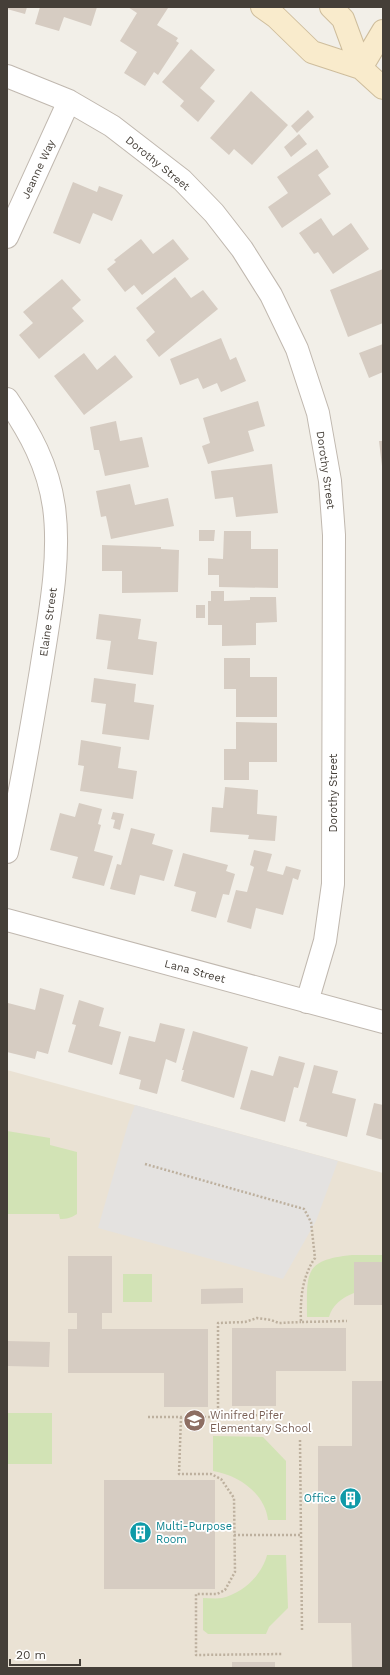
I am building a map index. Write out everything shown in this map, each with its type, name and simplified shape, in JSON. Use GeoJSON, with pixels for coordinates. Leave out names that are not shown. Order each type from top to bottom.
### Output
{"type":"FeatureCollection","features":[{"type":"Feature","properties":{"kind":"main road"},"geometry":{"type":"LineString","coordinates":[[262,7],[276,17],[312,52],[361,68],[383,88]]}},
{"type":"Feature","properties":{"kind":"main road"},"geometry":{"type":"LineString","coordinates":[[330,7],[343,19],[361,68]]}},
{"type":"Feature","properties":{"kind":"main road"},"geometry":{"type":"LineString","coordinates":[[361,68],[383,31]]}},
{"type":"Feature","properties":{"kind":"main road"},"geometry":{"type":"LineString","coordinates":[[361,68],[383,61]]}},
{"type":"Feature","properties":{"kind":"street","name":"Dorothy Street"},"geometry":{"type":"LineString","coordinates":[[7,76],[69,101],[112,126],[182,180],[214,213],[242,249],[271,295],[297,349],[318,413],[330,481],[334,535],[333,884],[325,941],[307,1002]]}},
{"type":"Feature","properties":{"kind":"street","name":"Jeanne Way"},"geometry":{"type":"LineString","coordinates":[[7,237],[69,101]]}},
{"type":"Feature","properties":{"kind":"street","name":"Elaine Street"},"geometry":{"type":"LineString","coordinates":[[7,399],[28,430],[44,467],[54,507],[55,551],[52,600],[22,785],[7,852]]}},
{"type":"Feature","properties":{"kind":"street","name":"Lana Street"},"geometry":{"type":"LineString","coordinates":[[7,920],[383,1022]]}},
{"type":"Feature","properties":{"kind":"path"},"geometry":{"type":"LineString","coordinates":[[145,1164],[304,1209],[311,1222],[315,1258],[309,1267],[303,1282],[301,1322]]}},
{"type":"Feature","properties":{"kind":"path"},"geometry":{"type":"LineString","coordinates":[[218,1416],[218,1323],[246,1322],[257,1318],[279,1323],[347,1322]]}},
{"type":"Feature","properties":{"kind":"path"},"geometry":{"type":"LineString","coordinates":[[148,1417],[285,1414]]}},
{"type":"Feature","properties":{"kind":"path"},"geometry":{"type":"LineString","coordinates":[[181,1416],[179,1474],[211,1474],[221,1479],[234,1498],[235,1572],[225,1590],[216,1594],[196,1594],[196,1655],[283,1654]]}},
{"type":"Feature","properties":{"kind":"path"},"geometry":{"type":"LineString","coordinates":[[300,1440],[302,1630]]}},
{"type":"Feature","properties":{"kind":"path"},"geometry":{"type":"LineString","coordinates":[[234,1534],[301,1535]]}},
{"type":"Feature","properties":{"kind":"shaded area","name":"Winifred Pifer Elementary School"},"geometry":{"type":"Polygon","coordinates":[[[7,1070],[383,1173],[383,1668],[7,1668],[7,1070]]]}},
{"type":"Feature","properties":{"kind":"shaded area"},"geometry":{"type":"Polygon","coordinates":[[[135,1105],[338,1161],[316,1221],[283,1279],[98,1228],[128,1124],[135,1105]]]}},
{"type":"Feature","properties":{"kind":"green space"},"geometry":{"type":"Polygon","coordinates":[[[7,1131],[50,1138],[50,1145],[77,1152],[77,1214],[69,1218],[60,1219],[59,1214],[7,1214],[7,1131]]]}},
{"type":"Feature","properties":{"kind":"green space"},"geometry":{"type":"Polygon","coordinates":[[[352,1255],[383,1255],[383,1262],[354,1262],[354,1293],[338,1302],[330,1313],[329,1317],[307,1317],[307,1289],[311,1271],[316,1265],[324,1261],[336,1257],[352,1255]]]}},
{"type":"Feature","properties":{"kind":"green space"},"geometry":{"type":"Polygon","coordinates":[[[123,1274],[152,1274],[152,1302],[123,1302],[123,1274]]]}},
{"type":"Feature","properties":{"kind":"green space"},"geometry":{"type":"Polygon","coordinates":[[[7,1413],[52,1413],[52,1464],[7,1464],[7,1413]]]}},
{"type":"Feature","properties":{"kind":"green space"},"geometry":{"type":"Polygon","coordinates":[[[213,1436],[263,1437],[286,1461],[286,1520],[268,1520],[266,1510],[262,1502],[249,1487],[232,1477],[213,1471],[213,1436]]]}},
{"type":"Feature","properties":{"kind":"green space"},"geometry":{"type":"Polygon","coordinates":[[[267,1555],[286,1555],[288,1608],[269,1627],[266,1634],[208,1634],[203,1630],[203,1598],[222,1598],[237,1592],[256,1576],[267,1555]]]}},
{"type":"Feature","properties":{"kind":"building"},"geometry":{"type":"Polygon","coordinates":[[[7,7],[27,7],[25,14],[7,9],[7,7]]]}},
{"type":"Feature","properties":{"kind":"building"},"geometry":{"type":"Polygon","coordinates":[[[40,7],[97,7],[91,26],[64,17],[59,31],[35,24],[40,7]]]}},
{"type":"Feature","properties":{"kind":"building"},"geometry":{"type":"Polygon","coordinates":[[[128,7],[168,8],[157,25],[178,38],[176,41],[179,43],[158,75],[154,72],[145,86],[124,73],[137,52],[120,41],[137,13],[128,7]]]}},
{"type":"Feature","properties":{"kind":"building"},"geometry":{"type":"Polygon","coordinates":[[[191,49],[215,70],[200,88],[215,101],[198,122],[180,106],[184,101],[162,82],[191,49]]]}},
{"type":"Feature","properties":{"kind":"building"},"geometry":{"type":"Polygon","coordinates":[[[251,91],[288,125],[252,165],[234,149],[229,155],[210,138],[251,91]]]}},
{"type":"Feature","properties":{"kind":"building"},"geometry":{"type":"Polygon","coordinates":[[[308,110],[314,117],[297,133],[291,126],[308,110]]]}},
{"type":"Feature","properties":{"kind":"building"},"geometry":{"type":"Polygon","coordinates":[[[299,134],[307,144],[291,157],[284,147],[299,134]]]}},
{"type":"Feature","properties":{"kind":"building"},"geometry":{"type":"Polygon","coordinates":[[[317,149],[329,167],[318,175],[331,194],[282,228],[268,207],[288,193],[277,177],[317,149]]]}},
{"type":"Feature","properties":{"kind":"building"},"geometry":{"type":"Polygon","coordinates":[[[73,182],[97,192],[99,186],[123,195],[112,221],[93,213],[80,244],[53,233],[73,182]]]}},
{"type":"Feature","properties":{"kind":"building"},"geometry":{"type":"Polygon","coordinates":[[[321,218],[333,236],[351,223],[369,249],[333,274],[318,252],[314,254],[299,233],[321,218]]]}},
{"type":"Feature","properties":{"kind":"building"},"geometry":{"type":"Polygon","coordinates":[[[141,239],[153,254],[173,239],[189,259],[142,295],[134,285],[125,292],[107,269],[116,262],[114,260],[141,239]]]}},
{"type":"Feature","properties":{"kind":"building"},"geometry":{"type":"Polygon","coordinates":[[[383,269],[383,323],[348,337],[330,290],[383,269]]]}},
{"type":"Feature","properties":{"kind":"building"},"geometry":{"type":"Polygon","coordinates":[[[175,277],[191,298],[203,290],[218,309],[159,357],[146,340],[155,332],[136,308],[175,277]]]}},
{"type":"Feature","properties":{"kind":"building"},"geometry":{"type":"Polygon","coordinates":[[[62,279],[81,300],[72,308],[84,321],[39,359],[19,335],[33,323],[23,312],[62,279]]]}},
{"type":"Feature","properties":{"kind":"building"},"geometry":{"type":"Polygon","coordinates":[[[221,338],[230,360],[236,357],[246,381],[221,392],[217,383],[203,389],[198,378],[180,385],[170,359],[221,338]]]}},
{"type":"Feature","properties":{"kind":"building"},"geometry":{"type":"Polygon","coordinates":[[[383,344],[383,372],[369,378],[359,353],[383,344]]]}},
{"type":"Feature","properties":{"kind":"building"},"geometry":{"type":"Polygon","coordinates":[[[84,353],[97,370],[115,355],[133,377],[84,415],[54,376],[84,353]]]}},
{"type":"Feature","properties":{"kind":"building"},"geometry":{"type":"Polygon","coordinates":[[[258,401],[265,426],[248,431],[254,451],[208,464],[202,446],[210,443],[203,418],[258,401]]]}},
{"type":"Feature","properties":{"kind":"building"},"geometry":{"type":"Polygon","coordinates":[[[116,421],[120,441],[142,437],[149,467],[105,476],[99,450],[94,450],[90,427],[116,421]]]}},
{"type":"Feature","properties":{"kind":"building"},"geometry":{"type":"Polygon","coordinates":[[[379,441],[383,441],[383,466],[382,466],[379,441]]]}},
{"type":"Feature","properties":{"kind":"building"},"geometry":{"type":"Polygon","coordinates":[[[272,464],[278,513],[236,517],[233,497],[215,499],[211,471],[272,464]]]}},
{"type":"Feature","properties":{"kind":"building"},"geometry":{"type":"Polygon","coordinates":[[[130,484],[135,505],[168,498],[174,526],[111,539],[106,516],[101,517],[96,491],[130,484]]]}},
{"type":"Feature","properties":{"kind":"building"},"geometry":{"type":"Polygon","coordinates":[[[199,530],[215,530],[214,541],[199,541],[199,530]]]}},
{"type":"Feature","properties":{"kind":"building"},"geometry":{"type":"Polygon","coordinates":[[[224,531],[251,531],[251,549],[278,549],[278,588],[219,587],[219,575],[208,575],[208,558],[223,559],[224,531]]]}},
{"type":"Feature","properties":{"kind":"building"},"geometry":{"type":"Polygon","coordinates":[[[102,545],[161,547],[161,549],[179,550],[178,592],[122,593],[122,571],[102,571],[102,545]]]}},
{"type":"Feature","properties":{"kind":"building"},"geometry":{"type":"Polygon","coordinates":[[[211,591],[224,591],[224,601],[250,600],[250,597],[276,597],[277,622],[256,623],[256,645],[222,646],[222,625],[208,625],[208,601],[211,601],[211,591]]]}},
{"type":"Feature","properties":{"kind":"building"},"geometry":{"type":"Polygon","coordinates":[[[196,605],[205,605],[205,618],[196,618],[196,605]]]}},
{"type":"Feature","properties":{"kind":"building"},"geometry":{"type":"Polygon","coordinates":[[[99,614],[141,619],[138,639],[157,642],[153,675],[107,669],[111,641],[96,639],[99,614]]]}},
{"type":"Feature","properties":{"kind":"building"},"geometry":{"type":"Polygon","coordinates":[[[224,658],[250,658],[250,677],[277,677],[277,717],[236,717],[236,689],[224,689],[224,658]]]}},
{"type":"Feature","properties":{"kind":"building"},"geometry":{"type":"Polygon","coordinates":[[[94,678],[136,684],[134,702],[154,705],[149,740],[102,734],[106,704],[91,702],[94,678]]]}},
{"type":"Feature","properties":{"kind":"building"},"geometry":{"type":"Polygon","coordinates":[[[236,722],[277,723],[277,762],[249,762],[249,780],[224,780],[224,749],[236,749],[236,722]]]}},
{"type":"Feature","properties":{"kind":"building"},"geometry":{"type":"Polygon","coordinates":[[[81,740],[121,747],[118,768],[137,771],[133,799],[80,791],[84,766],[78,765],[81,740]]]}},
{"type":"Feature","properties":{"kind":"building"},"geometry":{"type":"Polygon","coordinates":[[[225,787],[258,790],[257,814],[277,816],[275,841],[248,839],[249,835],[210,832],[212,807],[223,808],[225,787]]]}},
{"type":"Feature","properties":{"kind":"building"},"geometry":{"type":"Polygon","coordinates":[[[79,803],[102,809],[98,824],[101,825],[94,851],[113,856],[104,886],[72,878],[78,857],[50,850],[60,813],[75,817],[79,803]]]}},
{"type":"Feature","properties":{"kind":"building"},"geometry":{"type":"Polygon","coordinates":[[[113,812],[124,814],[120,830],[113,828],[115,820],[111,819],[113,812]]]}},
{"type":"Feature","properties":{"kind":"building"},"geometry":{"type":"Polygon","coordinates":[[[131,828],[155,834],[152,844],[173,850],[164,881],[140,875],[135,895],[110,889],[117,864],[121,865],[131,828]]]}},
{"type":"Feature","properties":{"kind":"building"},"geometry":{"type":"Polygon","coordinates":[[[254,850],[272,854],[267,871],[283,875],[286,866],[301,870],[298,880],[293,878],[283,915],[256,908],[251,929],[227,922],[236,890],[247,892],[254,867],[250,865],[254,850]]]}},
{"type":"Feature","properties":{"kind":"building"},"geometry":{"type":"Polygon","coordinates":[[[183,853],[228,865],[226,871],[235,874],[229,895],[223,894],[216,918],[191,911],[196,892],[174,886],[183,853]]]}},
{"type":"Feature","properties":{"kind":"building"},"geometry":{"type":"Polygon","coordinates":[[[40,988],[64,995],[48,1054],[37,1051],[35,1059],[7,1052],[8,1003],[35,1010],[40,988]]]}},
{"type":"Feature","properties":{"kind":"building"},"geometry":{"type":"Polygon","coordinates":[[[79,1000],[104,1008],[99,1026],[121,1032],[112,1065],[68,1052],[76,1025],[72,1024],[79,1000]]]}},
{"type":"Feature","properties":{"kind":"building"},"geometry":{"type":"Polygon","coordinates":[[[160,1023],[185,1029],[176,1063],[166,1059],[157,1094],[139,1089],[141,1080],[119,1074],[129,1036],[155,1042],[160,1023]]]}},
{"type":"Feature","properties":{"kind":"building"},"geometry":{"type":"Polygon","coordinates":[[[193,1031],[248,1047],[234,1098],[181,1081],[184,1070],[182,1070],[193,1031]]]}},
{"type":"Feature","properties":{"kind":"building"},"geometry":{"type":"Polygon","coordinates":[[[279,1056],[305,1063],[298,1088],[294,1087],[285,1122],[240,1109],[251,1070],[273,1076],[279,1056]]]}},
{"type":"Feature","properties":{"kind":"building"},"geometry":{"type":"Polygon","coordinates":[[[314,1065],[338,1071],[332,1093],[356,1099],[347,1137],[306,1126],[307,1123],[299,1121],[314,1065]]]}},
{"type":"Feature","properties":{"kind":"building"},"geometry":{"type":"Polygon","coordinates":[[[374,1103],[383,1105],[383,1140],[366,1135],[374,1103]]]}},
{"type":"Feature","properties":{"kind":"building"},"geometry":{"type":"Polygon","coordinates":[[[68,1256],[112,1256],[112,1313],[102,1313],[102,1329],[208,1329],[208,1407],[164,1407],[164,1373],[68,1373],[68,1329],[77,1329],[77,1313],[68,1313],[68,1256]]]}},
{"type":"Feature","properties":{"kind":"building"},"geometry":{"type":"Polygon","coordinates":[[[354,1262],[383,1262],[383,1305],[354,1305],[354,1262]]]}},
{"type":"Feature","properties":{"kind":"building"},"geometry":{"type":"Polygon","coordinates":[[[243,1288],[243,1303],[201,1304],[201,1289],[243,1288]]]}},
{"type":"Feature","properties":{"kind":"building"},"geometry":{"type":"Polygon","coordinates":[[[232,1328],[346,1328],[346,1371],[276,1371],[276,1406],[232,1406],[232,1328]]]}},
{"type":"Feature","properties":{"kind":"building"},"geometry":{"type":"Polygon","coordinates":[[[7,1341],[50,1342],[49,1367],[7,1366],[7,1341]]]}},
{"type":"Feature","properties":{"kind":"building"},"geometry":{"type":"Polygon","coordinates":[[[352,1381],[383,1381],[383,1668],[352,1668],[351,1623],[318,1623],[318,1446],[352,1446],[352,1381]]]}},
{"type":"Feature","properties":{"kind":"building"},"geometry":{"type":"Polygon","coordinates":[[[104,1480],[215,1480],[215,1589],[104,1589],[104,1480]]]}},
{"type":"Feature","properties":{"kind":"building"},"geometry":{"type":"Polygon","coordinates":[[[232,1662],[275,1662],[275,1668],[232,1668],[232,1662]]]}},
{"type":"Feature","properties":{"kind":"place","name":"Winifred Pifer Elementary School"},"geometry":{"type":"Point","coordinates":[195,1421]}},
{"type":"Feature","properties":{"kind":"place","name":"Office"},"geometry":{"type":"Point","coordinates":[351,1498]}},
{"type":"Feature","properties":{"kind":"place","name":"Multi-Purpose Room"},"geometry":{"type":"Point","coordinates":[141,1532]}}]}
